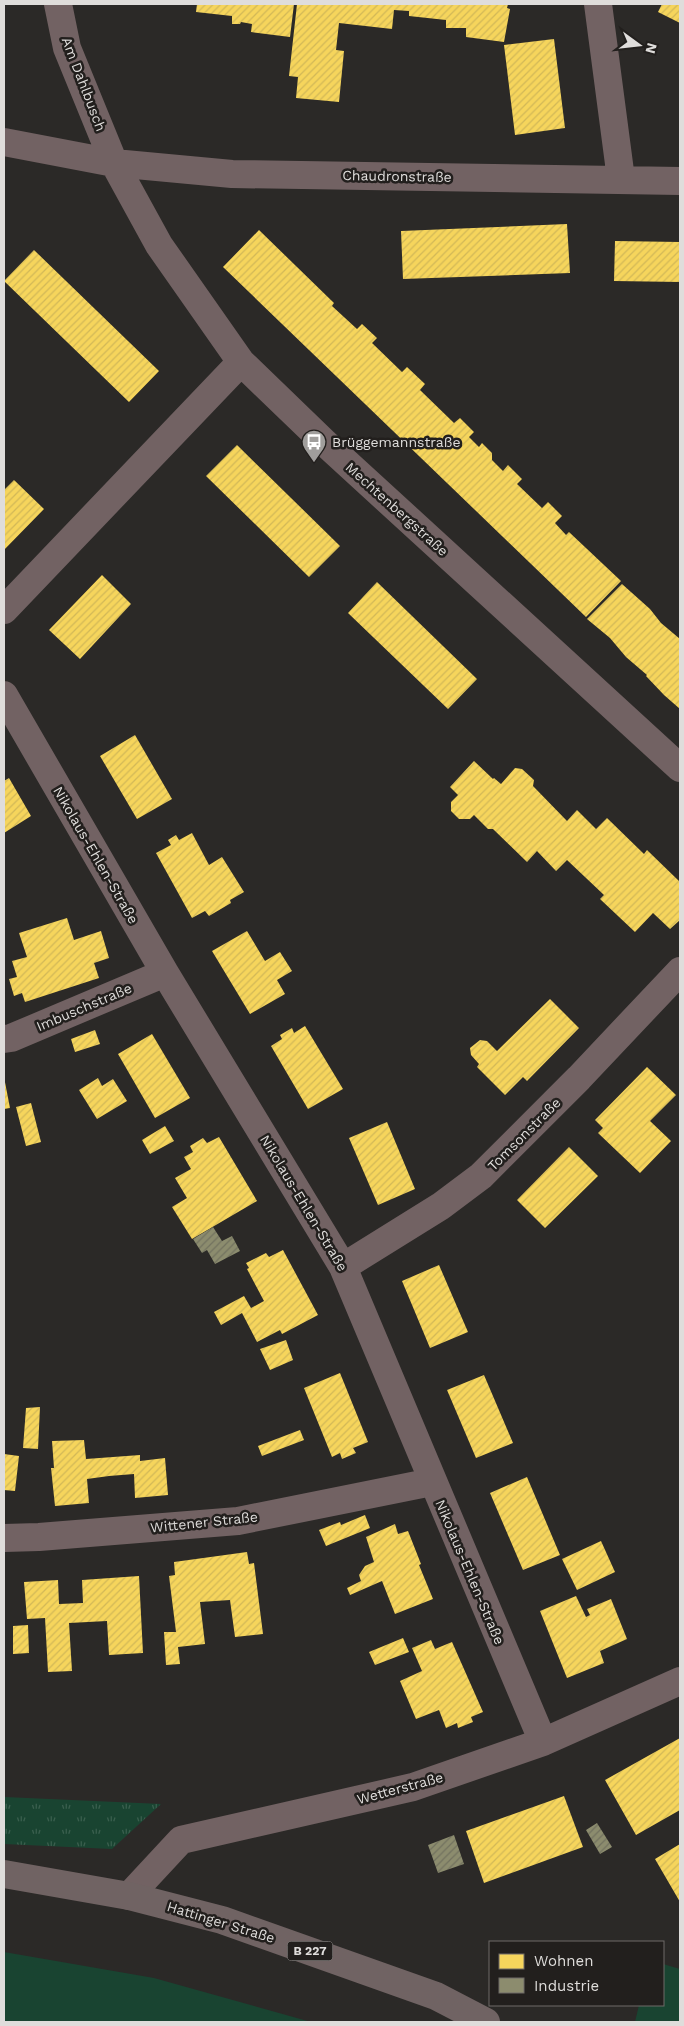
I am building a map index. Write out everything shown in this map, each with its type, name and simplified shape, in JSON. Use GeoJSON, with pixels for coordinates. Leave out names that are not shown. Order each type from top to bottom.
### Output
{"type":"FeatureCollection","features":[{"type":"Feature","properties":{"kind":"main road","name":"Hattinger Straße"},"geometry":{"type":"LineString","coordinates":[[4,1874],[129,1896],[222,1920],[436,1996],[486,2022]]}},
{"type":"Feature","properties":{"kind":"street","name":"Am Dahlbusch"},"geometry":{"type":"LineString","coordinates":[[58,4],[67,48],[114,163]]}},
{"type":"Feature","properties":{"kind":"street"},"geometry":{"type":"LineString","coordinates":[[598,4],[621,179]]}},
{"type":"Feature","properties":{"kind":"street"},"geometry":{"type":"LineString","coordinates":[[4,142],[114,163]]}},
{"type":"Feature","properties":{"kind":"street","name":"Chaudronstraße"},"geometry":{"type":"LineString","coordinates":[[114,163],[232,174],[680,181]]}},
{"type":"Feature","properties":{"kind":"street","name":"Mechtenbergstraße"},"geometry":{"type":"LineString","coordinates":[[114,163],[159,245],[240,362],[325,444],[680,768]]}},
{"type":"Feature","properties":{"kind":"street"},"geometry":{"type":"LineString","coordinates":[[4,610],[240,362]]}},
{"type":"Feature","properties":{"kind":"street","name":"Nikolaus-Ehlen-Straße"},"geometry":{"type":"LineString","coordinates":[[4,695],[164,974],[343,1267],[542,1742]]}},
{"type":"Feature","properties":{"kind":"street","name":"Tomsonstraße"},"geometry":{"type":"LineString","coordinates":[[343,1267],[441,1206],[481,1176],[579,1078],[680,971]]}},
{"type":"Feature","properties":{"kind":"street","name":"Imbuschstraße"},"geometry":{"type":"LineString","coordinates":[[4,1039],[11,1038],[164,974]]}},
{"type":"Feature","properties":{"kind":"street","name":"Wittener Straße"},"geometry":{"type":"LineString","coordinates":[[4,1538],[39,1537],[238,1521],[432,1482]]}},
{"type":"Feature","properties":{"kind":"street","name":"Wetterstraße"},"geometry":{"type":"LineString","coordinates":[[129,1896],[181,1840],[413,1787],[542,1742],[680,1681]]}},
{"type":"Feature","properties":{"kind":"green space"},"geometry":{"type":"Polygon","coordinates":[[[4,1797],[161,1804],[112,1849],[4,1844],[4,1797]]]}},
{"type":"Feature","properties":{"kind":"green space"},"geometry":{"type":"Polygon","coordinates":[[[4,1952],[154,1978],[311,2022],[4,2022],[4,1952]]]}},
{"type":"Feature","properties":{"kind":"green space"},"geometry":{"type":"Polygon","coordinates":[[[664,1964],[680,1969],[680,2022],[635,2022],[639,2006],[664,2006],[664,1964]]]}},
{"type":"Feature","properties":{"kind":"building: Wohnen"},"geometry":{"type":"Polygon","coordinates":[[[197,4],[294,4],[290,37],[251,32],[252,24],[241,22],[240,24],[232,24],[232,16],[196,12],[197,4]]]}},
{"type":"Feature","properties":{"kind":"building: Wohnen"},"geometry":{"type":"Polygon","coordinates":[[[297,4],[508,4],[507,8],[510,9],[504,42],[466,37],[466,28],[446,28],[446,20],[409,16],[409,11],[394,10],[392,29],[339,23],[336,50],[344,51],[339,102],[296,98],[298,77],[289,76],[297,4]]]}},
{"type":"Feature","properties":{"kind":"building: Wohnen"},"geometry":{"type":"Polygon","coordinates":[[[662,4],[680,4],[680,23],[658,12],[662,4]]]}},
{"type":"Feature","properties":{"kind":"building: Wohnen"},"geometry":{"type":"Polygon","coordinates":[[[554,39],[565,128],[515,135],[504,45],[554,39]]]}},
{"type":"Feature","properties":{"kind":"building: Wohnen"},"geometry":{"type":"Polygon","coordinates":[[[567,224],[570,273],[403,279],[401,231],[567,224]]]}},
{"type":"Feature","properties":{"kind":"building: Wohnen"},"geometry":{"type":"Polygon","coordinates":[[[259,230],[334,303],[332,306],[357,329],[362,324],[377,338],[372,343],[402,372],[407,367],[425,384],[420,390],[454,423],[460,418],[474,432],[469,437],[479,447],[482,443],[492,453],[492,460],[503,471],[508,465],[522,479],[517,484],[542,508],[548,502],[562,516],[555,523],[566,535],[569,532],[621,581],[586,617],[223,267],[259,230]]]}},
{"type":"Feature","properties":{"kind":"building: Wohnen"},"geometry":{"type":"Polygon","coordinates":[[[615,241],[680,242],[680,282],[614,281],[615,241]]]}},
{"type":"Feature","properties":{"kind":"building: Wohnen"},"geometry":{"type":"Polygon","coordinates":[[[34,250],[159,371],[129,402],[4,281],[34,250]]]}},
{"type":"Feature","properties":{"kind":"building: Wohnen"},"geometry":{"type":"Polygon","coordinates":[[[237,445],[340,546],[309,577],[206,476],[237,445]]]}},
{"type":"Feature","properties":{"kind":"building: Wohnen"},"geometry":{"type":"Polygon","coordinates":[[[14,480],[44,509],[4,550],[4,490],[14,480]]]}},
{"type":"Feature","properties":{"kind":"building: Wohnen"},"geometry":{"type":"Polygon","coordinates":[[[102,575],[131,604],[80,659],[49,630],[102,575]]]}},
{"type":"Feature","properties":{"kind":"building: Wohnen"},"geometry":{"type":"Polygon","coordinates":[[[377,582],[477,679],[448,709],[348,613],[377,582]]]}},
{"type":"Feature","properties":{"kind":"building: Wohnen"},"geometry":{"type":"Polygon","coordinates":[[[622,584],[680,639],[680,709],[664,695],[647,675],[626,657],[610,638],[587,619],[622,584]]]}},
{"type":"Feature","properties":{"kind":"building: Wohnen"},"geometry":{"type":"Polygon","coordinates":[[[135,735],[172,799],[137,819],[100,756],[135,735]]]}},
{"type":"Feature","properties":{"kind":"building: Wohnen"},"geometry":{"type":"Polygon","coordinates":[[[474,761],[501,784],[515,768],[522,769],[534,780],[533,786],[567,821],[577,810],[596,829],[607,818],[644,854],[647,850],[680,882],[680,920],[670,929],[653,913],[635,932],[600,899],[604,895],[567,860],[556,871],[537,851],[527,862],[493,829],[488,829],[474,815],[470,819],[459,819],[451,811],[451,802],[458,795],[450,787],[474,761]]]}},
{"type":"Feature","properties":{"kind":"building: Wohnen"},"geometry":{"type":"Polygon","coordinates":[[[9,778],[31,816],[4,833],[4,781],[9,778]]]}},
{"type":"Feature","properties":{"kind":"building: Wohnen"},"geometry":{"type":"Polygon","coordinates":[[[192,833],[209,865],[222,857],[244,892],[230,900],[231,903],[209,916],[205,911],[192,918],[156,853],[171,845],[168,840],[176,835],[179,840],[192,833]]]}},
{"type":"Feature","properties":{"kind":"building: Wohnen"},"geometry":{"type":"Polygon","coordinates":[[[67,918],[74,940],[101,931],[109,958],[94,963],[99,978],[25,1002],[22,993],[14,996],[9,979],[17,977],[12,961],[27,957],[19,933],[67,918]]]}},
{"type":"Feature","properties":{"kind":"building: Wohnen"},"geometry":{"type":"Polygon","coordinates":[[[247,931],[265,961],[280,952],[292,971],[277,980],[285,994],[250,1014],[212,951],[247,931]]]}},
{"type":"Feature","properties":{"kind":"building: Wohnen"},"geometry":{"type":"Polygon","coordinates":[[[550,999],[579,1028],[527,1081],[523,1077],[505,1095],[477,1067],[479,1064],[471,1055],[470,1048],[480,1040],[487,1041],[497,1051],[550,999]]]}},
{"type":"Feature","properties":{"kind":"building: Wohnen"},"geometry":{"type":"Polygon","coordinates":[[[305,1026],[343,1089],[308,1109],[271,1046],[282,1039],[280,1035],[292,1028],[294,1033],[305,1026]]]}},
{"type":"Feature","properties":{"kind":"building: Wohnen"},"geometry":{"type":"Polygon","coordinates":[[[95,1030],[100,1044],[75,1052],[71,1039],[95,1030]]]}},
{"type":"Feature","properties":{"kind":"building: Wohnen"},"geometry":{"type":"Polygon","coordinates":[[[152,1034],[190,1098],[155,1118],[118,1054],[152,1034]]]}},
{"type":"Feature","properties":{"kind":"building: Wohnen"},"geometry":{"type":"Polygon","coordinates":[[[647,1067],[676,1095],[650,1121],[671,1141],[640,1173],[598,1133],[603,1128],[595,1120],[647,1067]]]}},
{"type":"Feature","properties":{"kind":"building: Wohnen"},"geometry":{"type":"Polygon","coordinates":[[[4,1077],[10,1108],[4,1109],[4,1077]]]}},
{"type":"Feature","properties":{"kind":"building: Wohnen"},"geometry":{"type":"Polygon","coordinates":[[[98,1078],[102,1086],[113,1079],[127,1101],[97,1119],[79,1090],[98,1078]]]}},
{"type":"Feature","properties":{"kind":"building: Wohnen"},"geometry":{"type":"Polygon","coordinates":[[[31,1103],[41,1142],[26,1146],[16,1107],[31,1103]]]}},
{"type":"Feature","properties":{"kind":"building: Wohnen"},"geometry":{"type":"Polygon","coordinates":[[[387,1122],[415,1189],[378,1205],[349,1138],[387,1122]]]}},
{"type":"Feature","properties":{"kind":"building: Wohnen"},"geometry":{"type":"Polygon","coordinates":[[[165,1126],[174,1141],[150,1154],[142,1140],[165,1126]]]}},
{"type":"Feature","properties":{"kind":"building: Wohnen"},"geometry":{"type":"Polygon","coordinates":[[[219,1137],[257,1201],[192,1239],[172,1207],[187,1198],[175,1178],[191,1169],[184,1157],[193,1152],[190,1146],[203,1138],[207,1143],[219,1137]]]}},
{"type":"Feature","properties":{"kind":"building: Wohnen"},"geometry":{"type":"Polygon","coordinates":[[[569,1147],[598,1176],[545,1228],[517,1200],[569,1147]]]}},
{"type":"Feature","properties":{"kind":"building: Wohnen"},"geometry":{"type":"Polygon","coordinates":[[[283,1250],[318,1315],[282,1334],[280,1330],[257,1342],[242,1313],[221,1325],[214,1312],[244,1296],[251,1308],[264,1301],[247,1269],[249,1268],[246,1263],[266,1253],[269,1257],[283,1250]]]}},
{"type":"Feature","properties":{"kind":"building: Wohnen"},"geometry":{"type":"Polygon","coordinates":[[[439,1265],[468,1332],[430,1348],[402,1281],[439,1265]]]}},
{"type":"Feature","properties":{"kind":"building: Wohnen"},"geometry":{"type":"Polygon","coordinates":[[[286,1340],[293,1360],[270,1370],[260,1349],[286,1340]]]}},
{"type":"Feature","properties":{"kind":"building: Wohnen"},"geometry":{"type":"Polygon","coordinates":[[[340,1373],[368,1442],[353,1448],[356,1453],[342,1459],[340,1453],[332,1457],[304,1388],[340,1373]]]}},
{"type":"Feature","properties":{"kind":"building: Wohnen"},"geometry":{"type":"Polygon","coordinates":[[[484,1375],[513,1443],[476,1458],[447,1390],[484,1375]]]}},
{"type":"Feature","properties":{"kind":"building: Wohnen"},"geometry":{"type":"Polygon","coordinates":[[[40,1407],[38,1449],[23,1448],[26,1408],[40,1407]]]}},
{"type":"Feature","properties":{"kind":"building: Wohnen"},"geometry":{"type":"Polygon","coordinates":[[[300,1430],[304,1440],[262,1456],[258,1446],[300,1430]]]}},
{"type":"Feature","properties":{"kind":"building: Wohnen"},"geometry":{"type":"Polygon","coordinates":[[[84,1440],[86,1459],[140,1455],[140,1461],[165,1458],[168,1495],[135,1498],[134,1474],[109,1476],[87,1479],[89,1503],[55,1506],[51,1468],[54,1468],[52,1441],[84,1440]]]}},
{"type":"Feature","properties":{"kind":"building: Wohnen"},"geometry":{"type":"Polygon","coordinates":[[[4,1454],[19,1456],[15,1491],[4,1490],[4,1454]]]}},
{"type":"Feature","properties":{"kind":"building: Wohnen"},"geometry":{"type":"Polygon","coordinates":[[[527,1477],[560,1555],[523,1570],[490,1493],[527,1477]]]}},
{"type":"Feature","properties":{"kind":"building: Wohnen"},"geometry":{"type":"Polygon","coordinates":[[[365,1515],[370,1528],[326,1546],[319,1530],[340,1522],[341,1525],[365,1515]]]}},
{"type":"Feature","properties":{"kind":"building: Wohnen"},"geometry":{"type":"Polygon","coordinates":[[[395,1524],[398,1534],[408,1531],[433,1599],[395,1614],[382,1581],[350,1595],[347,1588],[361,1581],[359,1575],[365,1566],[374,1562],[366,1537],[395,1524]]]}},
{"type":"Feature","properties":{"kind":"building: Wohnen"},"geometry":{"type":"Polygon","coordinates":[[[601,1541],[615,1572],[577,1590],[562,1559],[601,1541]]]}},
{"type":"Feature","properties":{"kind":"building: Wohnen"},"geometry":{"type":"Polygon","coordinates":[[[247,1552],[249,1564],[254,1563],[263,1634],[235,1637],[230,1600],[200,1602],[205,1644],[178,1647],[180,1664],[166,1665],[164,1632],[176,1632],[169,1576],[175,1575],[174,1562],[247,1552]]]}},
{"type":"Feature","properties":{"kind":"building: Wohnen"},"geometry":{"type":"Polygon","coordinates":[[[139,1576],[143,1653],[109,1655],[107,1621],[69,1623],[72,1671],[48,1672],[45,1618],[27,1619],[24,1582],[58,1580],[59,1604],[83,1603],[82,1580],[139,1576]]]}},
{"type":"Feature","properties":{"kind":"building: Wohnen"},"geometry":{"type":"Polygon","coordinates":[[[576,1596],[586,1617],[590,1615],[587,1609],[611,1599],[627,1639],[600,1651],[604,1663],[567,1678],[540,1611],[576,1596]]]}},
{"type":"Feature","properties":{"kind":"building: Wohnen"},"geometry":{"type":"Polygon","coordinates":[[[28,1625],[29,1653],[13,1654],[13,1626],[28,1625]]]}},
{"type":"Feature","properties":{"kind":"building: Wohnen"},"geometry":{"type":"Polygon","coordinates":[[[403,1638],[409,1652],[375,1665],[369,1652],[403,1638]]]}},
{"type":"Feature","properties":{"kind":"building: Wohnen"},"geometry":{"type":"Polygon","coordinates":[[[431,1640],[435,1649],[452,1642],[483,1712],[471,1717],[473,1722],[458,1728],[457,1723],[446,1728],[439,1710],[416,1719],[400,1681],[422,1671],[412,1648],[431,1640]]]}},
{"type":"Feature","properties":{"kind":"building: Wohnen"},"geometry":{"type":"Polygon","coordinates":[[[680,1738],[680,1810],[636,1835],[605,1780],[680,1738]]]}},
{"type":"Feature","properties":{"kind":"building: Wohnen"},"geometry":{"type":"Polygon","coordinates":[[[564,1796],[583,1847],[484,1883],[466,1831],[564,1796]]]}},
{"type":"Feature","properties":{"kind":"building: Wohnen"},"geometry":{"type":"Polygon","coordinates":[[[680,1844],[680,1902],[655,1859],[680,1844]]]}},
{"type":"Feature","properties":{"kind":"building: Industrie"},"geometry":{"type":"Polygon","coordinates":[[[213,1227],[222,1241],[232,1236],[240,1251],[215,1264],[207,1250],[202,1253],[193,1239],[213,1227]]]}},
{"type":"Feature","properties":{"kind":"building: Industrie"},"geometry":{"type":"Polygon","coordinates":[[[597,1823],[612,1847],[600,1854],[586,1830],[597,1823]]]}},
{"type":"Feature","properties":{"kind":"building: Industrie"},"geometry":{"type":"Polygon","coordinates":[[[454,1835],[464,1864],[438,1873],[428,1845],[454,1835]]]}},
{"type":"Feature","properties":{"kind":"place","name":"Brüggemannstraße"},"geometry":{"type":"Point","coordinates":[314,463]}}]}
